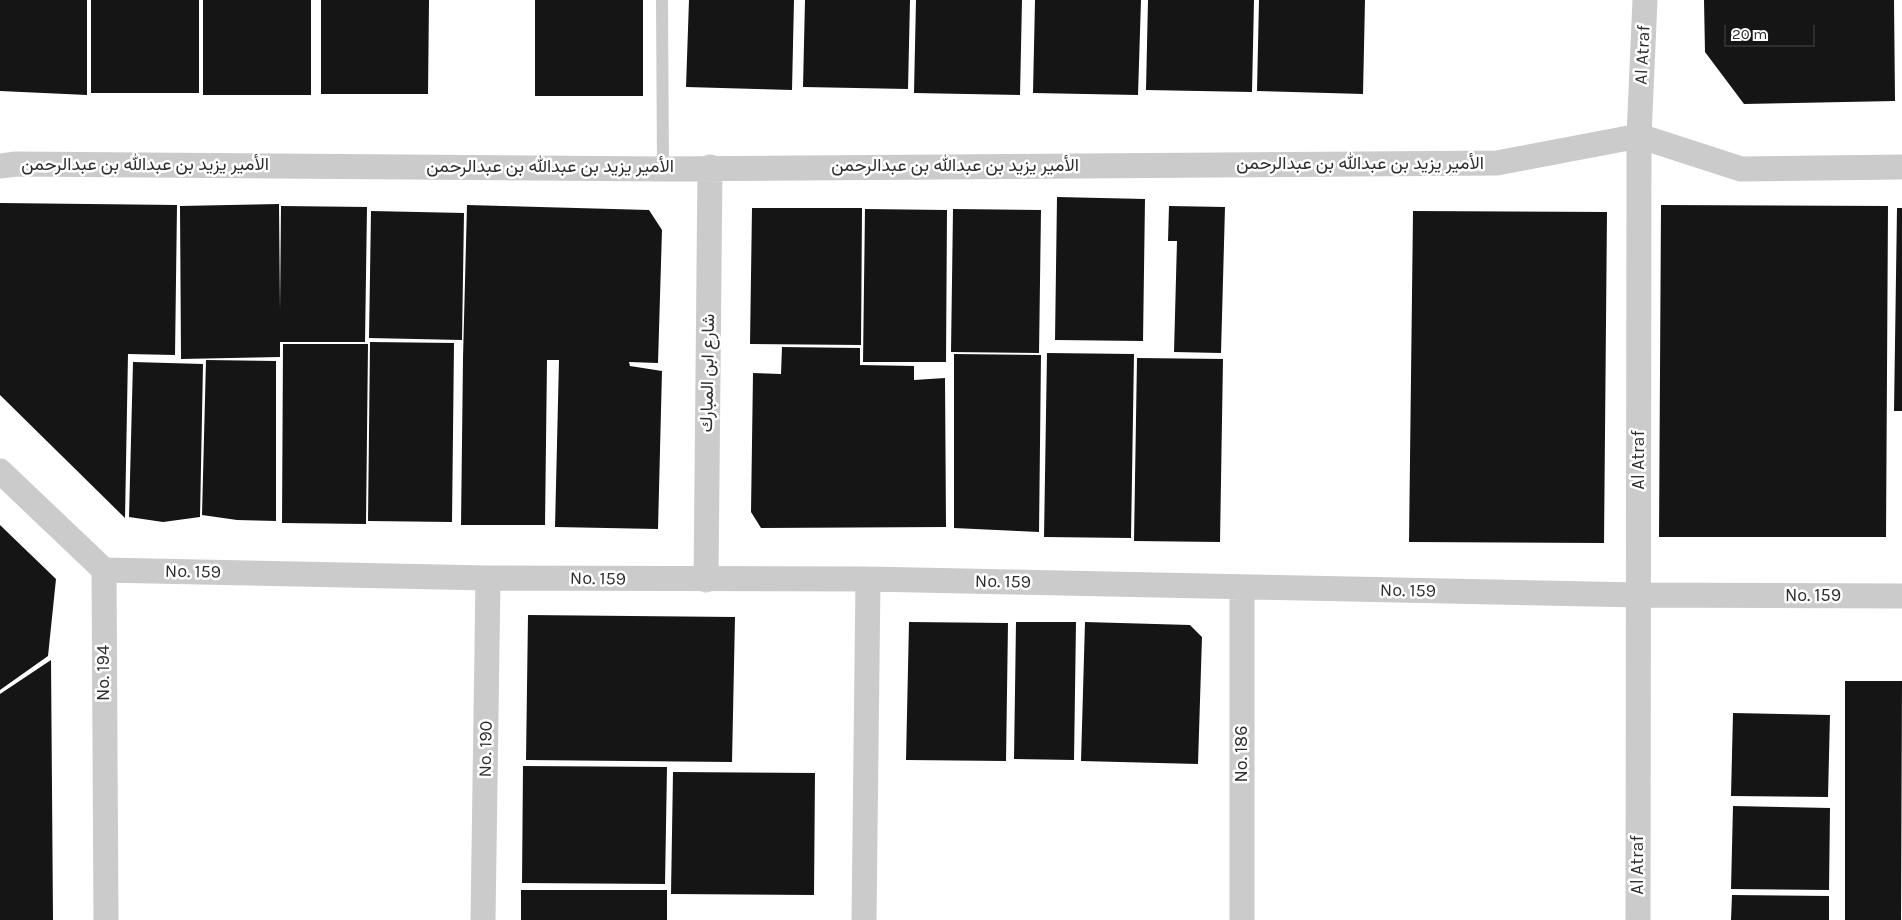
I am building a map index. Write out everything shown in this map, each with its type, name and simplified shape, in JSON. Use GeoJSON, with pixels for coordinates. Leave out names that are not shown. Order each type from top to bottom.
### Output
{"type":"FeatureCollection","features":[{"type":"Feature","properties":{"kind":"street","name":"Al Atraf"},"geometry":{"type":"LineString","coordinates":[[1638,920],[1639,136],[1645,0]]}},
{"type":"Feature","properties":{"kind":"street","name":"الأمير يزيد بن عبدالله بن عبدالرحمن"},"geometry":{"type":"LineString","coordinates":[[0,166],[16,164],[663,169],[710,167],[1497,163],[1639,136],[1741,169],[1902,168]]}},
{"type":"Feature","properties":{"kind":"street","name":"شارع ابن المبارك"},"geometry":{"type":"LineString","coordinates":[[706,580],[710,167]]}},
{"type":"Feature","properties":{"kind":"street"},"geometry":{"type":"LineString","coordinates":[[0,471],[104,570]]}},
{"type":"Feature","properties":{"kind":"street","name":"No. 159"},"geometry":{"type":"LineString","coordinates":[[104,570],[488,578],[868,579],[1639,595],[1902,596]]}},
{"type":"Feature","properties":{"kind":"street","name":"No. 194"},"geometry":{"type":"LineString","coordinates":[[104,570],[106,920]]}},
{"type":"Feature","properties":{"kind":"street","name":"No. 190"},"geometry":{"type":"LineString","coordinates":[[483,920],[488,578]]}},
{"type":"Feature","properties":{"kind":"street"},"geometry":{"type":"LineString","coordinates":[[864,920],[868,579]]}},
{"type":"Feature","properties":{"kind":"street","name":"No. 186"},"geometry":{"type":"LineString","coordinates":[[1242,588],[1242,920]]}},
{"type":"Feature","properties":{"kind":"lane"},"geometry":{"type":"LineString","coordinates":[[662,0],[663,169]]}},
{"type":"Feature","properties":{"kind":"building"},"geometry":{"type":"Polygon","coordinates":[[[0,0],[87,0],[87,95],[0,91],[0,0]]]}},
{"type":"Feature","properties":{"kind":"building"},"geometry":{"type":"Polygon","coordinates":[[[91,0],[199,0],[199,93],[91,93],[91,0]]]}},
{"type":"Feature","properties":{"kind":"building"},"geometry":{"type":"Polygon","coordinates":[[[203,0],[311,0],[311,95],[203,95],[203,0]]]}},
{"type":"Feature","properties":{"kind":"building"},"geometry":{"type":"Polygon","coordinates":[[[321,0],[429,0],[428,94],[321,94],[321,0]]]}},
{"type":"Feature","properties":{"kind":"building"},"geometry":{"type":"Polygon","coordinates":[[[535,0],[643,0],[643,96],[535,96],[535,0]]]}},
{"type":"Feature","properties":{"kind":"building"},"geometry":{"type":"Polygon","coordinates":[[[689,0],[794,0],[792,90],[686,87],[689,0]]]}},
{"type":"Feature","properties":{"kind":"building"},"geometry":{"type":"Polygon","coordinates":[[[805,0],[910,0],[908,89],[803,87],[805,0]]]}},
{"type":"Feature","properties":{"kind":"building"},"geometry":{"type":"Polygon","coordinates":[[[916,0],[1022,0],[1020,95],[914,93],[916,0]]]}},
{"type":"Feature","properties":{"kind":"building"},"geometry":{"type":"Polygon","coordinates":[[[1035,0],[1141,0],[1138,95],[1033,93],[1035,0]]]}},
{"type":"Feature","properties":{"kind":"building"},"geometry":{"type":"Polygon","coordinates":[[[1148,0],[1254,0],[1252,92],[1146,90],[1148,0]]]}},
{"type":"Feature","properties":{"kind":"building"},"geometry":{"type":"Polygon","coordinates":[[[1259,0],[1365,0],[1363,94],[1257,91],[1259,0]]]}},
{"type":"Feature","properties":{"kind":"building"},"geometry":{"type":"Polygon","coordinates":[[[1704,0],[1894,0],[1895,101],[1744,104],[1705,52],[1704,0]]]}},
{"type":"Feature","properties":{"kind":"building"},"geometry":{"type":"Polygon","coordinates":[[[1057,197],[1145,199],[1143,341],[1055,340],[1057,197]]]}},
{"type":"Feature","properties":{"kind":"building"},"geometry":{"type":"Polygon","coordinates":[[[0,203],[177,205],[175,355],[128,354],[125,518],[0,395],[0,203]]]}},
{"type":"Feature","properties":{"kind":"building"},"geometry":{"type":"Polygon","coordinates":[[[279,204],[280,311],[281,206],[367,207],[365,342],[280,342],[280,357],[181,359],[180,206],[279,204]]]}},
{"type":"Feature","properties":{"kind":"building"},"geometry":{"type":"Polygon","coordinates":[[[467,205],[649,210],[662,230],[658,363],[629,362],[630,366],[662,371],[658,529],[555,527],[559,360],[547,360],[545,525],[461,525],[467,205]]]}},
{"type":"Feature","properties":{"kind":"building"},"geometry":{"type":"Polygon","coordinates":[[[1661,205],[1888,206],[1886,537],[1659,537],[1661,205]]]}},
{"type":"Feature","properties":{"kind":"building"},"geometry":{"type":"Polygon","coordinates":[[[1169,206],[1225,207],[1221,353],[1174,352],[1177,241],[1168,241],[1169,206]]]}},
{"type":"Feature","properties":{"kind":"building"},"geometry":{"type":"Polygon","coordinates":[[[752,208],[862,208],[861,345],[750,344],[752,208]]]}},
{"type":"Feature","properties":{"kind":"building"},"geometry":{"type":"Polygon","coordinates":[[[1897,208],[1902,208],[1902,411],[1894,411],[1897,208]]]}},
{"type":"Feature","properties":{"kind":"building"},"geometry":{"type":"Polygon","coordinates":[[[865,209],[947,210],[946,362],[863,362],[865,209]]]}},
{"type":"Feature","properties":{"kind":"building"},"geometry":{"type":"Polygon","coordinates":[[[953,209],[1041,210],[1039,353],[951,352],[953,209]]]}},
{"type":"Feature","properties":{"kind":"building"},"geometry":{"type":"Polygon","coordinates":[[[371,211],[464,213],[462,340],[369,338],[371,211]]]}},
{"type":"Feature","properties":{"kind":"building"},"geometry":{"type":"Polygon","coordinates":[[[1413,211],[1607,212],[1604,543],[1409,542],[1413,211]]]}},
{"type":"Feature","properties":{"kind":"building"},"geometry":{"type":"Polygon","coordinates":[[[370,342],[454,343],[452,522],[368,521],[370,342]]]}},
{"type":"Feature","properties":{"kind":"building"},"geometry":{"type":"Polygon","coordinates":[[[283,344],[368,344],[366,524],[282,523],[283,344]]]}},
{"type":"Feature","properties":{"kind":"building"},"geometry":{"type":"Polygon","coordinates":[[[782,347],[860,348],[860,365],[914,366],[914,380],[945,378],[946,527],[761,528],[751,512],[753,373],[781,374],[782,347]]]}},
{"type":"Feature","properties":{"kind":"building"},"geometry":{"type":"Polygon","coordinates":[[[1047,353],[1134,354],[1131,538],[1044,537],[1047,353]]]}},
{"type":"Feature","properties":{"kind":"building"},"geometry":{"type":"Polygon","coordinates":[[[954,354],[1041,355],[1039,532],[954,528],[954,354]]]}},
{"type":"Feature","properties":{"kind":"building"},"geometry":{"type":"Polygon","coordinates":[[[1137,358],[1223,359],[1220,542],[1134,541],[1137,358]]]}},
{"type":"Feature","properties":{"kind":"building"},"geometry":{"type":"Polygon","coordinates":[[[206,360],[276,361],[276,521],[237,520],[202,515],[206,360]]]}},
{"type":"Feature","properties":{"kind":"building"},"geometry":{"type":"Polygon","coordinates":[[[133,362],[203,364],[200,517],[163,522],[129,517],[133,362]]]}},
{"type":"Feature","properties":{"kind":"building"},"geometry":{"type":"Polygon","coordinates":[[[0,525],[56,579],[48,656],[0,690],[0,525]]]}},
{"type":"Feature","properties":{"kind":"building"},"geometry":{"type":"Polygon","coordinates":[[[528,615],[735,617],[732,762],[526,760],[528,615]]]}},
{"type":"Feature","properties":{"kind":"building"},"geometry":{"type":"Polygon","coordinates":[[[909,622],[1008,623],[1006,761],[906,760],[909,622]]]}},
{"type":"Feature","properties":{"kind":"building"},"geometry":{"type":"Polygon","coordinates":[[[1016,622],[1076,622],[1074,760],[1014,759],[1016,622]]]}},
{"type":"Feature","properties":{"kind":"building"},"geometry":{"type":"Polygon","coordinates":[[[1085,622],[1190,625],[1202,637],[1198,764],[1081,761],[1085,622]]]}},
{"type":"Feature","properties":{"kind":"building"},"geometry":{"type":"Polygon","coordinates":[[[51,660],[53,920],[0,920],[0,694],[51,660]]]}},
{"type":"Feature","properties":{"kind":"building"},"geometry":{"type":"Polygon","coordinates":[[[1845,681],[1902,681],[1901,920],[1845,920],[1845,681]]]}},
{"type":"Feature","properties":{"kind":"building"},"geometry":{"type":"Polygon","coordinates":[[[1733,713],[1830,715],[1828,797],[1731,796],[1733,713]]]}},
{"type":"Feature","properties":{"kind":"building"},"geometry":{"type":"Polygon","coordinates":[[[523,766],[667,767],[665,884],[522,883],[523,766]]]}},
{"type":"Feature","properties":{"kind":"building"},"geometry":{"type":"Polygon","coordinates":[[[673,772],[815,773],[814,895],[671,894],[673,772]]]}},
{"type":"Feature","properties":{"kind":"building"},"geometry":{"type":"Polygon","coordinates":[[[1733,806],[1830,808],[1829,890],[1731,889],[1733,806]]]}},
{"type":"Feature","properties":{"kind":"building"},"geometry":{"type":"Polygon","coordinates":[[[521,890],[667,890],[667,920],[521,920],[521,890]]]}},
{"type":"Feature","properties":{"kind":"building"},"geometry":{"type":"Polygon","coordinates":[[[1732,895],[1829,896],[1829,920],[1731,920],[1732,895]]]}}]}
